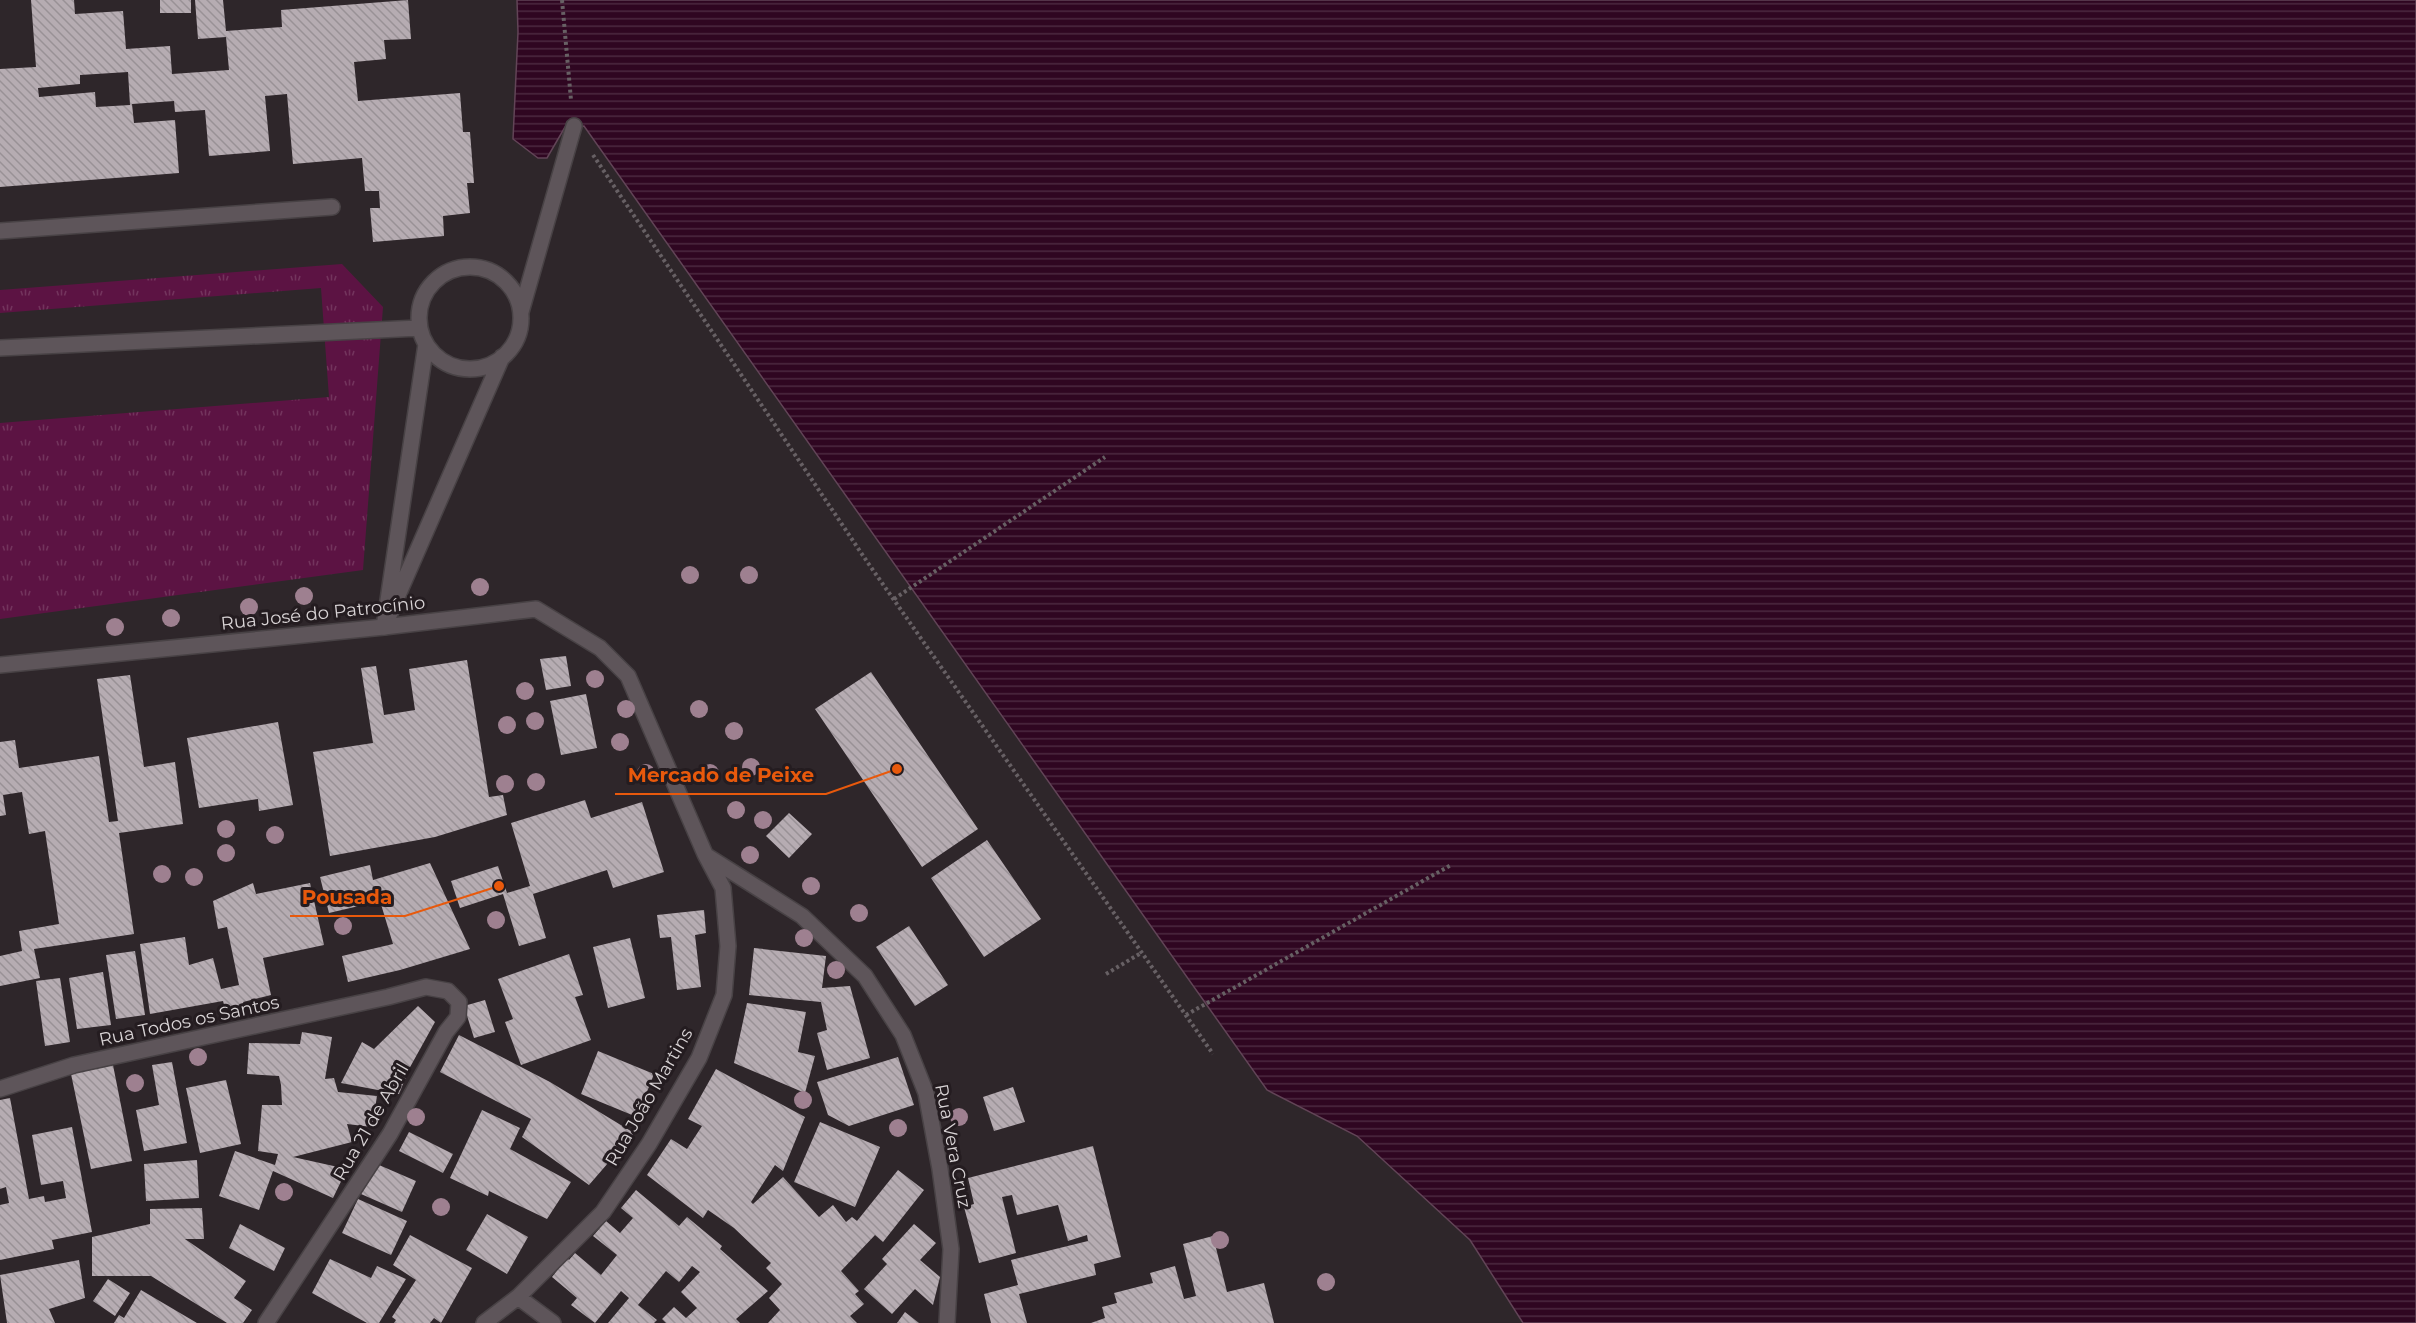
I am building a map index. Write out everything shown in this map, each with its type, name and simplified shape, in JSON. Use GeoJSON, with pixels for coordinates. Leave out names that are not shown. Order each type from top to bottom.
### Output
{"type":"FeatureCollection","features":[{"type":"Feature","properties":{"kind":"street"},"geometry":{"type":"LineString","coordinates":[[521,312],[517,296],[508,283],[494,273],[479,267],[462,267],[446,273],[433,282],[424,296],[419,312],[419,328],[426,344],[437,357],[453,366],[470,369],[487,366],[502,357],[514,345],[520,329],[521,312],[573,126]]}},
{"type":"Feature","properties":{"kind":"street"},"geometry":{"type":"LineString","coordinates":[[0,231],[332,207]]}},
{"type":"Feature","properties":{"kind":"street"},"geometry":{"type":"LineString","coordinates":[[0,348],[419,328]]}},
{"type":"Feature","properties":{"kind":"street"},"geometry":{"type":"LineString","coordinates":[[384,627],[426,344]]}},
{"type":"Feature","properties":{"kind":"street"},"geometry":{"type":"LineString","coordinates":[[384,627],[502,357]]}},
{"type":"Feature","properties":{"kind":"street","name":"Rua José do Patrocínio"},"geometry":{"type":"LineString","coordinates":[[0,665],[384,627],[536,609],[600,648],[628,676]]}},
{"type":"Feature","properties":{"kind":"street","name":"Rua João Martins"},"geometry":{"type":"LineString","coordinates":[[484,1323],[518,1297],[603,1212],[649,1144],[699,1058],[724,996],[728,946],[723,888],[705,854],[628,676]]}},
{"type":"Feature","properties":{"kind":"street","name":"Rua Vera Cruz"},"geometry":{"type":"LineString","coordinates":[[705,854],[802,916],[865,976],[903,1035],[926,1093],[940,1169],[951,1250],[947,1323]]}},
{"type":"Feature","properties":{"kind":"street","name":"Rua 21 de Abril"},"geometry":{"type":"LineString","coordinates":[[266,1323],[390,1134],[441,1041],[458,1017],[459,1002],[448,991],[426,987],[388,997]]}},
{"type":"Feature","properties":{"kind":"street","name":"Rua Todos os Santos"},"geometry":{"type":"LineString","coordinates":[[0,1089],[74,1065],[388,997]]}},
{"type":"Feature","properties":{"kind":"street"},"geometry":{"type":"LineString","coordinates":[[518,1297],[553,1323]]}},
{"type":"Feature","properties":{"kind":"path"},"geometry":{"type":"LineString","coordinates":[[562,0],[573,126],[894,599],[1213,1054]]}},
{"type":"Feature","properties":{"kind":"path"},"geometry":{"type":"LineString","coordinates":[[894,599],[1105,457]]}},
{"type":"Feature","properties":{"kind":"path"},"geometry":{"type":"LineString","coordinates":[[1186,1015],[1451,865]]}},
{"type":"Feature","properties":{"kind":"path"},"geometry":{"type":"LineString","coordinates":[[1106,974],[1141,953]]}},
{"type":"Feature","properties":{"kind":"green space"},"geometry":{"type":"Polygon","coordinates":[[[342,264],[383,307],[363,570],[0,619],[0,423],[329,397],[321,288],[0,313],[0,290],[342,264]]]}},
{"type":"Feature","properties":{"kind":"shaded area"},"geometry":{"type":"Polygon","coordinates":[[[517,0],[2416,0],[2416,1323],[1523,1323],[1470,1240],[1357,1136],[1267,1090],[584,126],[565,127],[547,158],[538,158],[513,139],[518,32],[517,0]]]}},
{"type":"Feature","properties":{"kind":"building"},"geometry":{"type":"Polygon","coordinates":[[[31,0],[74,0],[75,14],[123,11],[126,49],[170,46],[172,74],[229,70],[226,37],[198,39],[195,0],[223,0],[226,31],[282,27],[281,10],[408,0],[411,39],[384,40],[386,59],[354,62],[358,101],[460,93],[463,132],[470,132],[474,183],[467,183],[470,213],[443,216],[444,236],[373,242],[370,208],[380,208],[379,191],[365,191],[362,158],[293,164],[287,94],[265,96],[270,151],[209,156],[205,110],[175,112],[174,101],[132,104],[134,123],[175,120],[179,173],[0,187],[0,69],[36,67],[31,0]],[[128,72],[80,75],[80,84],[38,88],[39,97],[95,92],[96,107],[130,105],[128,72]]]}},
{"type":"Feature","properties":{"kind":"building"},"geometry":{"type":"Polygon","coordinates":[[[160,0],[191,0],[191,13],[160,13],[160,0]]]}},
{"type":"Feature","properties":{"kind":"building"},"geometry":{"type":"Polygon","coordinates":[[[566,656],[571,686],[546,690],[540,659],[566,656]]]}},
{"type":"Feature","properties":{"kind":"building"},"geometry":{"type":"Polygon","coordinates":[[[467,660],[489,797],[503,795],[507,815],[435,837],[330,856],[313,752],[373,743],[361,668],[376,666],[384,715],[415,710],[409,669],[467,660]]]}},
{"type":"Feature","properties":{"kind":"building"},"geometry":{"type":"Polygon","coordinates":[[[871,672],[978,829],[922,867],[815,709],[871,672]]]}},
{"type":"Feature","properties":{"kind":"building"},"geometry":{"type":"Polygon","coordinates":[[[130,675],[144,767],[175,762],[183,824],[119,833],[134,934],[34,949],[40,978],[0,986],[0,956],[22,951],[19,931],[59,924],[45,831],[29,834],[22,792],[3,795],[6,815],[0,816],[0,742],[15,740],[19,768],[99,756],[109,822],[118,821],[97,679],[130,675]]]}},
{"type":"Feature","properties":{"kind":"building"},"geometry":{"type":"Polygon","coordinates":[[[586,694],[597,748],[561,755],[550,701],[586,694]]]}},
{"type":"Feature","properties":{"kind":"building"},"geometry":{"type":"Polygon","coordinates":[[[278,722],[293,805],[259,811],[258,799],[199,808],[187,738],[278,722]]]}},
{"type":"Feature","properties":{"kind":"building"},"geometry":{"type":"Polygon","coordinates":[[[585,800],[591,818],[642,802],[664,872],[613,888],[607,870],[533,894],[546,938],[519,946],[503,894],[460,908],[451,881],[498,866],[507,893],[530,886],[511,823],[585,800]]]}},
{"type":"Feature","properties":{"kind":"building"},"geometry":{"type":"Polygon","coordinates":[[[789,813],[812,834],[789,858],[766,836],[789,813]]]}},
{"type":"Feature","properties":{"kind":"building"},"geometry":{"type":"Polygon","coordinates":[[[987,840],[1041,919],[984,957],[931,878],[987,840]]]}},
{"type":"Feature","properties":{"kind":"building"},"geometry":{"type":"Polygon","coordinates":[[[430,863],[470,949],[400,970],[348,982],[342,956],[393,944],[380,901],[329,913],[320,877],[370,865],[373,880],[430,863]]]}},
{"type":"Feature","properties":{"kind":"building"},"geometry":{"type":"Polygon","coordinates":[[[253,883],[256,894],[310,883],[324,945],[263,958],[271,995],[243,1002],[245,1007],[226,1012],[223,1001],[150,1014],[140,944],[185,937],[189,965],[213,958],[221,989],[239,985],[227,927],[218,929],[213,901],[253,883]]]}},
{"type":"Feature","properties":{"kind":"building"},"geometry":{"type":"Polygon","coordinates":[[[704,910],[706,933],[695,935],[701,987],[677,990],[671,937],[660,938],[657,915],[704,910]]]}},
{"type":"Feature","properties":{"kind":"building"},"geometry":{"type":"Polygon","coordinates":[[[909,926],[948,985],[915,1006],[876,947],[909,926]]]}},
{"type":"Feature","properties":{"kind":"building"},"geometry":{"type":"Polygon","coordinates":[[[630,938],[645,998],[608,1008],[593,947],[630,938]]]}},
{"type":"Feature","properties":{"kind":"building"},"geometry":{"type":"Polygon","coordinates":[[[754,948],[826,956],[822,988],[850,986],[870,1058],[827,1070],[817,1033],[827,1030],[821,1002],[749,995],[754,948]]]}},
{"type":"Feature","properties":{"kind":"building"},"geometry":{"type":"Polygon","coordinates":[[[135,951],[145,1015],[116,1019],[106,955],[135,951]]]}},
{"type":"Feature","properties":{"kind":"building"},"geometry":{"type":"Polygon","coordinates":[[[569,954],[583,995],[575,997],[591,1040],[521,1065],[505,1022],[513,1019],[498,979],[569,954]]]}},
{"type":"Feature","properties":{"kind":"building"},"geometry":{"type":"Polygon","coordinates":[[[103,972],[111,1025],[77,1029],[69,978],[103,972]]]}},
{"type":"Feature","properties":{"kind":"building"},"geometry":{"type":"Polygon","coordinates":[[[60,978],[70,1042],[45,1046],[36,981],[60,978]]]}},
{"type":"Feature","properties":{"kind":"building"},"geometry":{"type":"Polygon","coordinates":[[[485,1000],[495,1032],[474,1038],[464,1006],[485,1000]]]}},
{"type":"Feature","properties":{"kind":"building"},"geometry":{"type":"Polygon","coordinates":[[[747,1003],[806,1012],[798,1052],[815,1056],[805,1093],[734,1063],[747,1003]]]}},
{"type":"Feature","properties":{"kind":"building"},"geometry":{"type":"Polygon","coordinates":[[[418,1006],[435,1022],[409,1069],[399,1094],[341,1083],[362,1042],[374,1049],[418,1006]]]}},
{"type":"Feature","properties":{"kind":"building"},"geometry":{"type":"Polygon","coordinates":[[[302,1032],[332,1037],[325,1079],[334,1078],[338,1092],[377,1096],[372,1127],[347,1124],[352,1142],[293,1157],[347,1169],[333,1198],[273,1171],[259,1210],[219,1196],[235,1151],[275,1165],[278,1154],[258,1151],[262,1105],[282,1105],[279,1076],[247,1074],[249,1043],[300,1044],[302,1032]]]}},
{"type":"Feature","properties":{"kind":"building"},"geometry":{"type":"Polygon","coordinates":[[[459,1035],[550,1082],[634,1133],[589,1185],[522,1137],[531,1119],[440,1072],[459,1035]]]}},
{"type":"Feature","properties":{"kind":"building"},"geometry":{"type":"Polygon","coordinates":[[[598,1051],[654,1074],[637,1117],[581,1094],[598,1051]]]}},
{"type":"Feature","properties":{"kind":"building"},"geometry":{"type":"Polygon","coordinates":[[[898,1057],[914,1105],[849,1126],[828,1115],[817,1082],[898,1057]]]}},
{"type":"Feature","properties":{"kind":"building"},"geometry":{"type":"Polygon","coordinates":[[[172,1062],[187,1143],[144,1151],[136,1110],[159,1105],[152,1065],[172,1062]]]}},
{"type":"Feature","properties":{"kind":"building"},"geometry":{"type":"Polygon","coordinates":[[[113,1065],[132,1161],[91,1169],[71,1074],[113,1065]]]}},
{"type":"Feature","properties":{"kind":"building"},"geometry":{"type":"Polygon","coordinates":[[[716,1069],[805,1117],[783,1171],[775,1165],[751,1202],[753,1204],[783,1177],[819,1217],[833,1205],[846,1222],[852,1217],[857,1221],[898,1170],[924,1190],[883,1242],[875,1235],[841,1271],[859,1291],[855,1294],[864,1304],[850,1316],[857,1323],[768,1323],[780,1310],[769,1298],[782,1284],[766,1268],[771,1263],[734,1228],[708,1210],[703,1218],[647,1175],[671,1139],[687,1149],[702,1126],[688,1119],[716,1069]]]}},
{"type":"Feature","properties":{"kind":"building"},"geometry":{"type":"Polygon","coordinates":[[[226,1080],[241,1144],[200,1153],[186,1088],[226,1080]]]}},
{"type":"Feature","properties":{"kind":"building"},"geometry":{"type":"Polygon","coordinates":[[[1013,1087],[1025,1122],[994,1131],[983,1097],[1013,1087]]]}},
{"type":"Feature","properties":{"kind":"building"},"geometry":{"type":"Polygon","coordinates":[[[10,1098],[29,1199],[44,1196],[45,1202],[66,1198],[63,1181],[41,1185],[32,1135],[72,1127],[92,1232],[52,1240],[54,1249],[0,1260],[0,1205],[9,1203],[6,1187],[0,1189],[0,1100],[10,1098]]]}},
{"type":"Feature","properties":{"kind":"building"},"geometry":{"type":"Polygon","coordinates":[[[482,1110],[520,1128],[510,1149],[571,1182],[547,1219],[489,1191],[488,1196],[450,1178],[482,1110]]]}},
{"type":"Feature","properties":{"kind":"building"},"geometry":{"type":"Polygon","coordinates":[[[820,1122],[880,1147],[855,1207],[794,1182],[820,1122]]]}},
{"type":"Feature","properties":{"kind":"building"},"geometry":{"type":"Polygon","coordinates":[[[409,1132],[453,1154],[443,1173],[399,1151],[409,1132]]]}},
{"type":"Feature","properties":{"kind":"building"},"geometry":{"type":"Polygon","coordinates":[[[1093,1146],[1121,1257],[1094,1264],[1096,1275],[1019,1294],[1027,1323],[991,1323],[984,1294],[1018,1285],[1011,1260],[1088,1241],[1087,1235],[1068,1241],[1058,1205],[1017,1215],[1012,1195],[1002,1197],[1016,1253],[979,1263],[964,1207],[974,1204],[968,1178],[1093,1146]]]}},
{"type":"Feature","properties":{"kind":"building"},"geometry":{"type":"Polygon","coordinates":[[[197,1160],[199,1198],[146,1201],[144,1164],[197,1160]]]}},
{"type":"Feature","properties":{"kind":"building"},"geometry":{"type":"Polygon","coordinates":[[[379,1165],[416,1181],[402,1212],[361,1194],[379,1165]]]}},
{"type":"Feature","properties":{"kind":"building"},"geometry":{"type":"Polygon","coordinates":[[[636,1190],[679,1226],[687,1217],[722,1246],[720,1249],[768,1291],[736,1319],[740,1323],[666,1323],[662,1319],[674,1307],[686,1318],[697,1308],[681,1292],[700,1272],[692,1266],[679,1282],[666,1271],[638,1305],[657,1320],[654,1323],[608,1323],[629,1298],[621,1291],[595,1323],[571,1305],[577,1298],[552,1277],[567,1258],[569,1260],[575,1253],[601,1275],[617,1255],[593,1236],[606,1221],[620,1233],[633,1218],[621,1208],[636,1190]]]}},
{"type":"Feature","properties":{"kind":"building"},"geometry":{"type":"Polygon","coordinates":[[[358,1199],[407,1221],[391,1255],[342,1233],[358,1199]]]}},
{"type":"Feature","properties":{"kind":"building"},"geometry":{"type":"Polygon","coordinates":[[[202,1208],[204,1239],[185,1239],[246,1281],[234,1298],[252,1310],[243,1323],[227,1323],[151,1276],[92,1276],[92,1237],[150,1224],[150,1209],[202,1208]]]}},
{"type":"Feature","properties":{"kind":"building"},"geometry":{"type":"Polygon","coordinates":[[[487,1214],[528,1237],[507,1274],[466,1250],[487,1214]]]}},
{"type":"Feature","properties":{"kind":"building"},"geometry":{"type":"Polygon","coordinates":[[[240,1224],[285,1248],[274,1271],[229,1248],[240,1224]]]}},
{"type":"Feature","properties":{"kind":"building"},"geometry":{"type":"Polygon","coordinates":[[[914,1224],[936,1243],[920,1260],[940,1277],[933,1305],[915,1289],[892,1314],[864,1289],[887,1264],[882,1259],[914,1224]]]}},
{"type":"Feature","properties":{"kind":"building"},"geometry":{"type":"Polygon","coordinates":[[[410,1235],[472,1268],[441,1323],[434,1318],[430,1323],[394,1323],[396,1320],[392,1317],[416,1280],[393,1265],[410,1235]]]}},
{"type":"Feature","properties":{"kind":"building"},"geometry":{"type":"Polygon","coordinates":[[[1213,1236],[1227,1292],[1264,1283],[1274,1323],[1091,1323],[1105,1318],[1102,1307],[1117,1303],[1114,1293],[1153,1283],[1150,1273],[1175,1266],[1184,1299],[1196,1296],[1183,1244],[1213,1236]]]}},
{"type":"Feature","properties":{"kind":"building"},"geometry":{"type":"Polygon","coordinates":[[[330,1259],[371,1278],[377,1266],[406,1279],[379,1323],[367,1323],[312,1293],[330,1259]]]}},
{"type":"Feature","properties":{"kind":"building"},"geometry":{"type":"Polygon","coordinates":[[[79,1260],[85,1298],[49,1309],[55,1323],[7,1323],[0,1275],[79,1260]]]}},
{"type":"Feature","properties":{"kind":"building"},"geometry":{"type":"Polygon","coordinates":[[[108,1279],[130,1293],[115,1316],[93,1301],[108,1279]]]}},
{"type":"Feature","properties":{"kind":"building"},"geometry":{"type":"Polygon","coordinates":[[[141,1290],[197,1323],[114,1323],[119,1315],[124,1318],[141,1290]]]}},
{"type":"Feature","properties":{"kind":"building"},"geometry":{"type":"Polygon","coordinates":[[[905,1312],[919,1323],[897,1323],[905,1312]]]}},
{"type":"Feature","properties":{"kind":"place","name":"Mercado de Peixe"},"geometry":{"type":"Point","coordinates":[897,769]}},
{"type":"Feature","properties":{"kind":"place","name":"Pousada"},"geometry":{"type":"Point","coordinates":[499,886]}}]}
